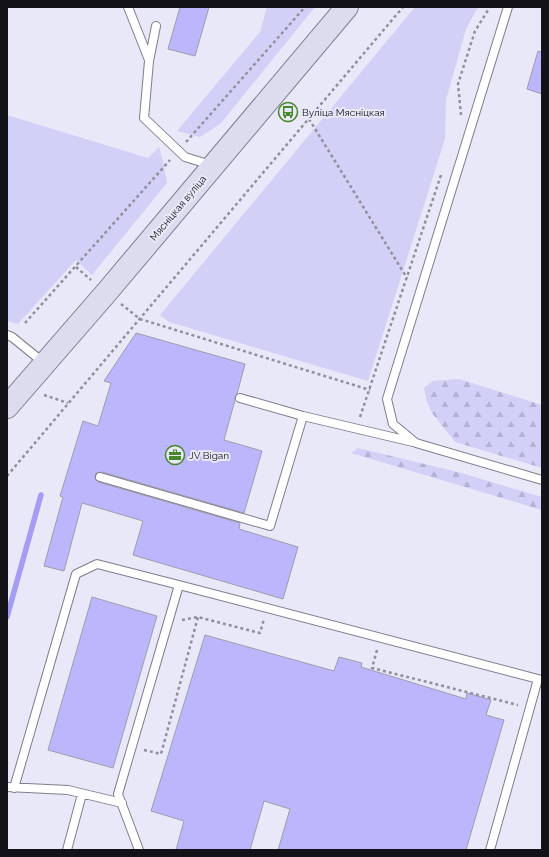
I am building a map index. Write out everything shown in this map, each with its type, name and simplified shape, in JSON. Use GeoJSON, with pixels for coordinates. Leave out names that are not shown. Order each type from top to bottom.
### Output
{"type":"FeatureCollection","features":[{"type":"Feature","properties":{"kind":"main road","name":"Мясніцкая вуліца"},"geometry":{"type":"LineString","coordinates":[[7,407],[106,293],[347,7]]}},
{"type":"Feature","properties":{"kind":"lane"},"geometry":{"type":"LineString","coordinates":[[128,7],[149,61]]}},
{"type":"Feature","properties":{"kind":"lane"},"geometry":{"type":"LineString","coordinates":[[416,443],[393,424],[387,399],[508,7]]}},
{"type":"Feature","properties":{"kind":"lane"},"geometry":{"type":"LineString","coordinates":[[156,26],[149,61],[144,118],[185,157],[214,165]]}},
{"type":"Feature","properties":{"kind":"lane"},"geometry":{"type":"LineString","coordinates":[[7,335],[12,337],[44,363]]}},
{"type":"Feature","properties":{"kind":"lane"},"geometry":{"type":"LineString","coordinates":[[240,398],[303,416],[416,443],[542,480]]}},
{"type":"Feature","properties":{"kind":"lane"},"geometry":{"type":"LineString","coordinates":[[100,477],[270,526],[303,416]]}},
{"type":"Feature","properties":{"kind":"lane"},"geometry":{"type":"LineString","coordinates":[[122,803],[68,790],[11,788],[76,574],[97,564],[540,680],[530,708],[490,850]]}},
{"type":"Feature","properties":{"kind":"lane"},"geometry":{"type":"LineString","coordinates":[[139,850],[118,794],[179,585]]}},
{"type":"Feature","properties":{"kind":"lane"},"geometry":{"type":"LineString","coordinates":[[67,850],[82,794]]}},
{"type":"Feature","properties":{"kind":"path"},"geometry":{"type":"LineString","coordinates":[[25,323],[305,7]]}},
{"type":"Feature","properties":{"kind":"path"},"geometry":{"type":"LineString","coordinates":[[7,476],[403,7]]}},
{"type":"Feature","properties":{"kind":"path"},"geometry":{"type":"LineString","coordinates":[[461,116],[458,84],[475,31],[490,7]]}},
{"type":"Feature","properties":{"kind":"path"},"geometry":{"type":"LineString","coordinates":[[308,119],[407,279]]}},
{"type":"Feature","properties":{"kind":"path"},"geometry":{"type":"LineString","coordinates":[[355,428],[370,390],[441,175]]}},
{"type":"Feature","properties":{"kind":"path"},"geometry":{"type":"LineString","coordinates":[[76,267],[91,280]]}},
{"type":"Feature","properties":{"kind":"path"},"geometry":{"type":"LineString","coordinates":[[121,304],[140,319],[370,390]]}},
{"type":"Feature","properties":{"kind":"path"},"geometry":{"type":"LineString","coordinates":[[23,388],[68,403]]}},
{"type":"Feature","properties":{"kind":"path"},"geometry":{"type":"LineString","coordinates":[[198,617],[260,633],[268,608]]}},
{"type":"Feature","properties":{"kind":"path"},"geometry":{"type":"LineString","coordinates":[[380,638],[372,668],[530,708]]}},
{"type":"Feature","properties":{"kind":"green space"},"geometry":{"type":"Polygon","coordinates":[[[267,7],[315,7],[221,123],[200,137],[177,131],[260,32],[267,7]]]}},
{"type":"Feature","properties":{"kind":"green space"},"geometry":{"type":"Polygon","coordinates":[[[415,7],[478,7],[466,29],[446,100],[445,139],[368,381],[169,322],[160,315],[415,7]]]}},
{"type":"Feature","properties":{"kind":"green space"},"geometry":{"type":"Polygon","coordinates":[[[7,115],[148,158],[159,147],[167,183],[92,275],[76,260],[18,324],[7,321],[7,115]]]}},
{"type":"Feature","properties":{"kind":"green space"},"geometry":{"type":"Polygon","coordinates":[[[459,379],[542,405],[542,468],[455,442],[432,413],[427,402],[424,388],[433,381],[459,379]]]}},
{"type":"Feature","properties":{"kind":"green space"},"geometry":{"type":"Polygon","coordinates":[[[358,448],[458,472],[542,497],[542,510],[351,453],[358,448]]]}},
{"type":"Feature","properties":{"kind":"building"},"geometry":{"type":"Polygon","coordinates":[[[180,7],[209,7],[195,56],[168,49],[180,7]]]}},
{"type":"Feature","properties":{"kind":"building"},"geometry":{"type":"Polygon","coordinates":[[[538,51],[542,52],[542,94],[527,89],[538,51]]]}},
{"type":"Feature","properties":{"kind":"building"},"geometry":{"type":"Polygon","coordinates":[[[136,333],[245,364],[224,440],[262,451],[244,513],[102,472],[96,473],[95,479],[98,482],[240,523],[239,529],[298,547],[283,599],[133,555],[143,521],[82,503],[64,571],[44,566],[63,497],[60,496],[83,421],[98,426],[111,383],[104,381],[136,333]]]}},
{"type":"Feature","properties":{"kind":"building"},"geometry":{"type":"Polygon","coordinates":[[[92,597],[157,616],[113,768],[48,750],[92,597]]]}},
{"type":"Feature","properties":{"kind":"building"},"geometry":{"type":"Polygon","coordinates":[[[205,635],[334,671],[339,657],[362,663],[361,667],[466,699],[467,693],[491,700],[486,715],[504,720],[466,850],[278,850],[290,809],[264,801],[250,850],[176,850],[184,821],[151,811],[205,635]]]}},
{"type":"Feature","properties":{"kind":"waterway"},"geometry":{"type":"LineString","coordinates":[[7,617],[41,495]]}},
{"type":"Feature","properties":{"kind":"place","name":"Вуліца Мясніцкая"},"geometry":{"type":"Point","coordinates":[288,112]}},
{"type":"Feature","properties":{"kind":"place","name":"JV Bigan"},"geometry":{"type":"Point","coordinates":[175,455]}}]}
